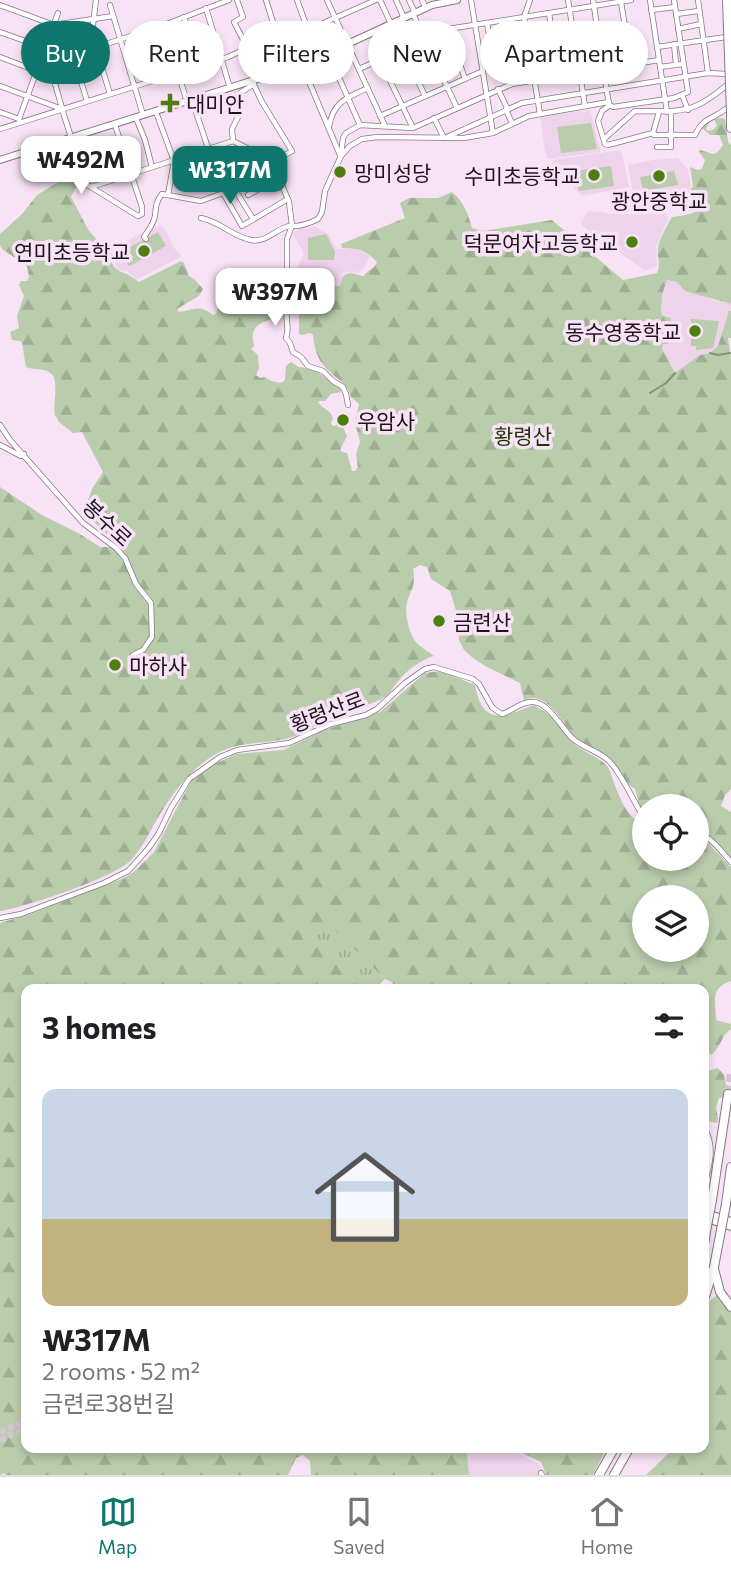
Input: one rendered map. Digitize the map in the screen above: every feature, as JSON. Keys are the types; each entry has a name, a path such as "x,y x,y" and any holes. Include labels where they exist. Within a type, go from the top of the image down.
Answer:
{"highway":[{"path":"726,0 731,128"},
{"path":"709,1214 728,1094"},
{"path":"709,1284 731,1167"},
{"path":"714,1268 720,1293 731,1307"},
{"path":"599,1475 612,1453"},
{"path":"614,1475 627,1453"}],"main road":[{"path":"398,21 436,2 457,0"},
{"path":"0,160 246,84"},
{"path":"709,1214 731,1221"},
{"path":"709,1232 731,1227"}],"street":[{"path":"94,21 96,0"},
{"path":"173,21 229,0"},
{"path":"237,0 243,17 234,22 238,30"},
{"path":"266,0 273,21"},
{"path":"297,0 305,21"},
{"path":"327,0 336,21"},
{"path":"353,0 357,8"},
{"path":"328,21 378,0 389,21"},
{"path":"396,0 404,18"},
{"path":"408,0 417,21"},
{"path":"422,0 426,8"},
{"path":"471,0 480,54"},
{"path":"525,21 530,0"},
{"path":"568,0 571,21"},
{"path":"501,21 569,10 594,3 631,0"},
{"path":"650,0 671,135 671,147 657,147"},
{"path":"674,0 678,29 676,65"},
{"path":"698,0 708,73"},
{"path":"726,0 728,100 731,102"},
{"path":"621,2 624,21"},
{"path":"594,3 597,21"},
{"path":"0,5 45,21"},
{"path":"110,5 134,87 153,167"},
{"path":"651,10 675,7"},
{"path":"206,8 210,21"},
{"path":"676,14 699,11"},
{"path":"55,21 58,13"},
{"path":"549,13 550,21"},
{"path":"74,21 113,16"},
{"path":"184,17 185,21"},
{"path":"466,26 480,24"},
{"path":"678,29 701,24"},
{"path":"0,32 21,39"},
{"path":"657,47 726,37"},
{"path":"110,43 124,38"},
{"path":"677,44 683,64 688,110"},
{"path":"0,57 21,65"},
{"path":"354,59 385,127"},
{"path":"648,62 659,60"},
{"path":"660,67 683,64"},
{"path":"359,69 368,65"},
{"path":"224,66 230,88"},
{"path":"444,138 522,103 708,73 727,74"},
{"path":"21,121 32,84"},
{"path":"55,84 86,184 138,216 142,214 142,207 115,125"},
{"path":"82,84 87,101"},
{"path":"107,84 110,94"},
{"path":"0,129 143,84"},
{"path":"184,84 192,101 223,193 242,226 288,199"},
{"path":"233,141 232,129 238,117 236,106 231,99 251,84"},
{"path":"219,183 292,151 262,102 255,84"},
{"path":"310,84 341,156"},
{"path":"342,84 360,125"},
{"path":"392,84 413,128"},
{"path":"419,84 425,96"},
{"path":"380,116 452,84"},
{"path":"485,84 493,133"},
{"path":"341,156 346,133 360,125 413,128 512,84"},
{"path":"536,84 540,114"},
{"path":"581,84 584,106"},
{"path":"606,84 609,104"},
{"path":"604,139 635,111 688,110 712,97 728,84"},
{"path":"0,86 62,109"},
{"path":"447,86 457,108"},
{"path":"328,128 332,113 339,104 368,88"},
{"path":"498,89 512,123"},
{"path":"201,218 214,220 234,234 252,241 269,237 287,226 312,222 321,216 325,191 341,156 350,146 364,138 464,138 493,133 529,116 584,106 609,104 613,107 665,100 685,93"},
{"path":"192,101 214,107 236,106"},
{"path":"609,104 597,121 608,145 653,133 695,135 702,122 713,115 729,111"},
{"path":"0,112 21,121"},
{"path":"156,112 174,161 168,195"},
{"path":"653,133 659,112"},
{"path":"434,118 444,138"},
{"path":"90,187 233,141 269,161 288,199 292,226 287,239 285,319 289,330 286,338 293,352 309,366 323,371 343,387 348,405"},
{"path":"183,175 201,176 231,167 255,152"},
{"path":"248,195 279,178"},
{"path":"229,180 253,219"},
{"path":"146,239 144,237 155,217 154,210 160,195 201,201 223,193"},
{"name":"봉수로","path":"0,425 83,523 125,558 136,584 151,603 152,637 143,650 133,655"},
{"path":"0,445 21,456 24,454"},
{"name":"황령산로","path":"0,918 28,912 128,871 159,833 189,779 220,757 237,750 289,743 331,724 366,715 377,709 418,673 434,667 473,679 496,712 502,714 526,703 539,703 549,710 572,738 609,761 632,798"},
{"path":"709,840 731,862"},
{"path":"709,1137 709,1165"}],"shaded area":[{"path":"590,110 601,152 548,159 540,116"},
{"name":"수미초등학교","path":"621,150 629,187 582,196 552,164 553,160"},
{"name":"광안중학교","path":"678,158 688,170 691,186 689,190 648,199 634,198 628,165"},
{"name":"덕문여자고등학교","path":"588,211 609,214 667,213 668,219 656,247 657,266 644,270 599,238 592,236 581,223"},
{"name":"연미초등학교","path":"161,225 174,248 182,256 136,280 127,271 118,270 110,250"},
{"path":"315,226 328,234 337,249 359,248 370,256 364,268 357,273 343,273 338,286 297,289 299,263 304,254 293,234"},
{"name":"동수영중학교","path":"667,280 677,282 715,301 731,304 718,346 675,373 662,349 671,318 661,312 662,295"},
{"path":"465,1453 518,1453 539,1464 547,1475 467,1475"}],"green space":[{"name":"황령산","path":"714,119 725,119 728,142 731,145 731,304 685,291 677,282 667,280 662,295 661,312 671,318 668,344 663,344 662,349 675,373 718,346 731,311 731,338 728,338 731,357 731,789 725,795 721,806 731,812 731,860 709,841 709,794 636,794 614,764 578,740 549,705 533,698 524,700 520,683 487,667 464,650 459,640 457,614 450,591 431,579 427,567 420,565 413,569 414,583 406,606 407,617 415,641 434,656 408,671 386,696 293,737 229,748 208,759 170,798 140,849 124,866 70,890 0,911 0,487 42,515 100,547 120,547 85,510 92,489 103,472 82,432 73,433 55,416 53,375 47,371 26,367 22,343 12,340 10,332 19,328 17,316 24,296 19,285 29,277 27,266 2,249 0,234 22,214 37,195 69,178 77,180 71,197 89,231 106,250 114,267 119,271 139,282 181,261 184,263 189,276 203,289 199,296 177,309 179,312 200,309 216,314 224,299 238,298 235,285 223,279 225,275 232,274 253,298 271,306 276,315 276,318 260,324 254,330 254,346 251,349 258,355 259,368 256,375 281,383 285,380 286,366 291,362 299,367 312,369 340,389 341,392 331,394 325,401 318,402 333,418 333,426 342,424 347,436 340,450 347,453 352,471 355,471 358,467 356,454 360,442 355,423 359,404 351,397 345,385 319,359 313,335 299,334 299,303 307,290 340,286 346,274 364,276 377,262 365,252 342,248 341,244 405,218 400,203 409,198 438,198 452,192 465,208 472,228 484,231 552,220 623,280 657,273 659,245 672,217 695,212 703,202 700,199 684,202 666,200 644,205 660,197 690,190 693,186 690,167 702,169 705,160 700,150 713,154 723,145 719,135 710,135 702,128 710,121 706,129 713,130 717,126"},
{"path":"591,123 597,149 561,153 557,127"},
{"path":"611,166 614,186 579,191 576,171"},
{"path":"674,171 678,185 643,191 640,177"},
{"path":"158,232 166,246 129,266 121,252"},
{"path":"326,234 335,252 334,260 308,260 308,238"},
{"path":"691,319 719,321 713,348 696,350 696,346 691,346"},
{"path":"441,671 475,685 483,708 489,713 504,715 534,705 551,716 575,745 608,767 625,808 632,816 632,871 709,871 709,844 731,867 731,981 719,988 715,1002 716,1020 731,1024 731,1029 711,1055 709,984 393,984 328,923 312,937 356,984 21,984 21,1453 466,1453 469,1475 311,1475 310,1461 303,1455 296,1458 288,1475 0,1475 0,923 124,878 135,871 154,852 191,781 215,764 236,754 284,750 324,730 380,712 425,673"},
{"path":"328,922 385,979 380,984 356,984 312,937"},
{"path":"718,1068 724,1075 726,1085 731,1086 731,1096 719,1098 716,1108 717,1123 709,1122 709,1071"},
{"path":"717,1295 731,1310 731,1475 646,1475 669,1453 709,1453 709,1301"},
{"path":"522,1453 604,1453 593,1475 546,1475 541,1462"}],"waterway":[{"path":"710,353 730,353"},
{"path":"650,393 666,383 675,373"}],"tunnel":[{"path":"728,1094 731,1072"},
{"path":"0,1432 21,1423"},
{"path":"0,1440 21,1430"}],"place":[{"name":"대미안","path":"170,103"},
{"name":"망미성당","path":"340,172"},
{"name":"수미초등학교","path":"594,175"},
{"name":"광안중학교","path":"659,176"},
{"name":"덕문여자고등학교","path":"632,242"},
{"name":"연미초등학교","path":"144,251"},
{"name":"동수영중학교","path":"695,331"},
{"name":"우암사","path":"343,420"},
{"name":"금련산","path":"439,621"},
{"name":"마하사","path":"115,665"}]}
